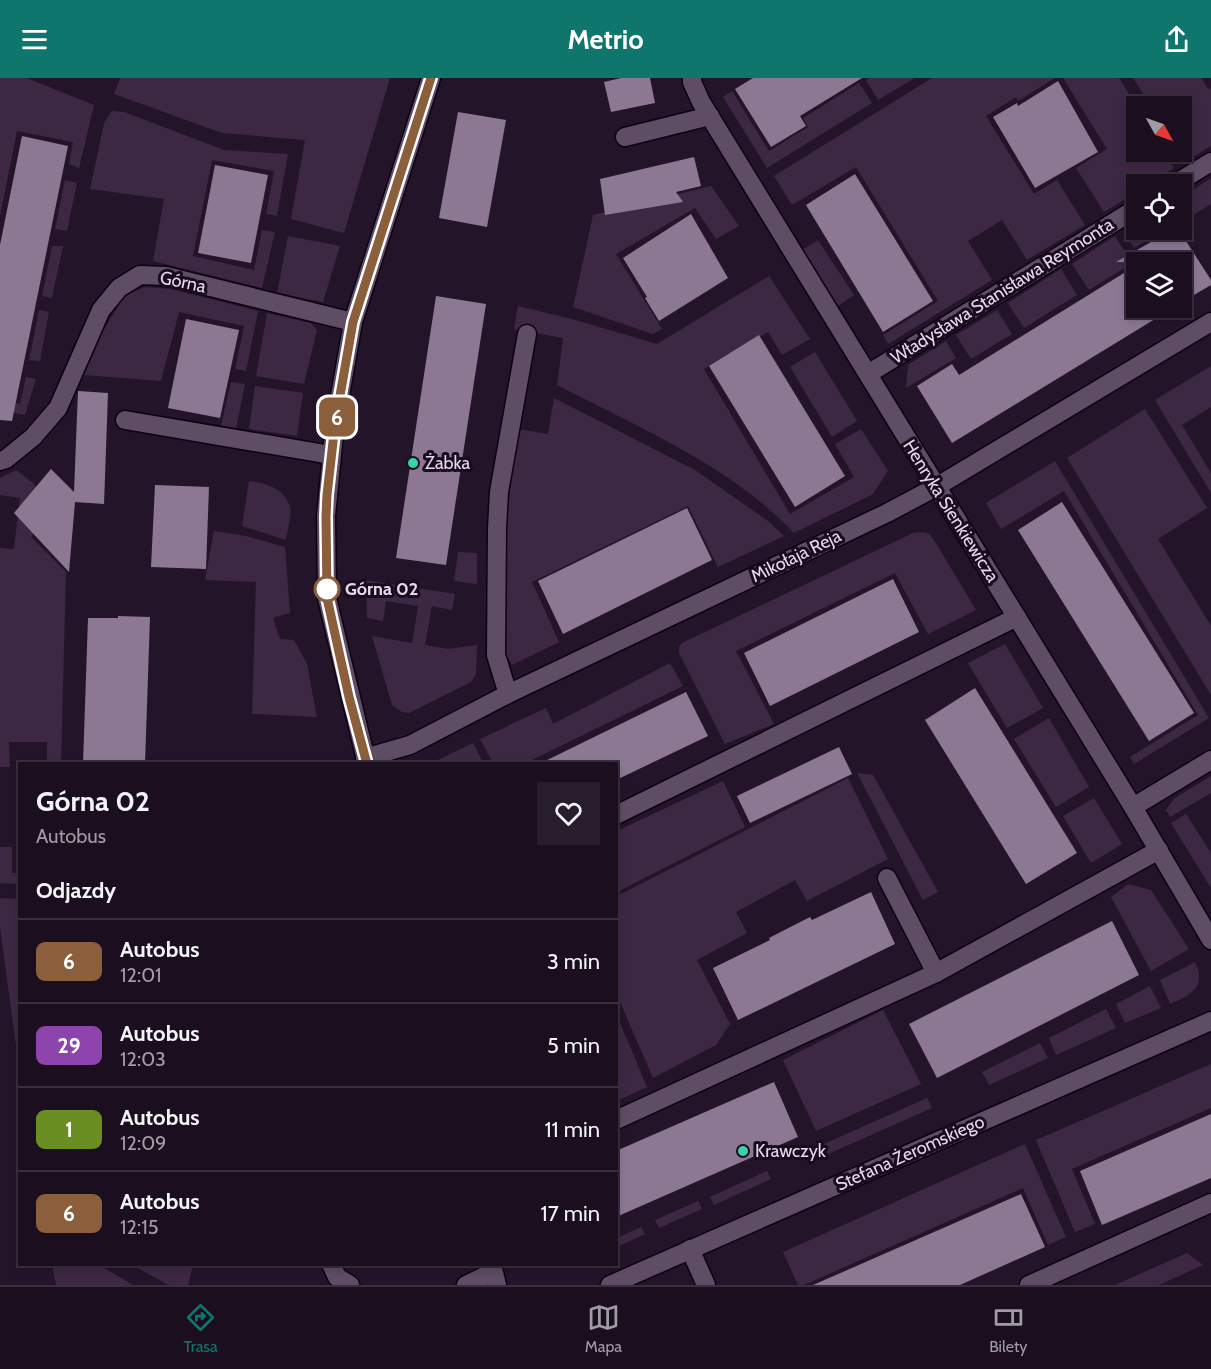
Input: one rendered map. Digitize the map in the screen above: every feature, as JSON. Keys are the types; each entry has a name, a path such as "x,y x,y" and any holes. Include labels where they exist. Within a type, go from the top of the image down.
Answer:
{"street":[{"path":"366,761 327,598 326,516 331,455 353,322 431,78"},
{"name":"Henryka Sienkiewicza","path":"692,80 710,117 1160,850 1211,940"},
{"path":"625,137 710,117"},
{"path":"1191,174 1211,162"},
{"name":"Władysława Stanisława Reymonta","path":"868,374 1126,215"},
{"name":"Górna","path":"0,461 6,459 33,437 58,408 100,309 118,288 140,275 166,276 353,322"},
{"name":"Mikołaja Reja","path":"366,761 410,745 508,694 936,487 1211,322"},
{"path":"508,694 496,655 497,520 499,492 527,334"},
{"path":"124,420 331,455"},
{"path":"618,814 1017,617"},
{"path":"1133,807 1211,760"},
{"path":"618,1119 936,973 1160,850"},
{"path":"887,878 936,973"},
{"name":"Stefana Żeromskiego","path":"610,1285 1211,1021"},
{"path":"1029,1285 1211,1203"},
{"path":"690,1249 706,1285"},
{"path":"333,1266 337,1277 350,1285"},
{"path":"466,1285 494,1274"}],"shaded area":[{"path":"0,78 27,78 94,105 79,168 69,164 73,142 17,131 0,216"},
{"path":"120,78 390,78 344,233 291,219 305,140 222,133 114,94"},
{"path":"869,78 915,78 878,100 866,80"},
{"path":"932,78 1055,78 1018,101 1016,97 986,116 1034,194 1057,180 1085,225 1027,260 1002,220 968,241 992,280 888,344 883,335 938,301 856,167 792,205 774,176"},
{"path":"1063,78 1119,78 1130,96 1126,96 1126,162 1170,162 1174,168 1165,174 1126,174 1126,199 1104,212 1076,168 1107,149"},
{"path":"1133,78 1201,78 1208,89 1211,88 1211,146 1192,157 1192,96 1145,96"},
{"path":"859,83 872,103 767,168 723,97 732,91 769,151 808,127 803,118"},
{"path":"112,111 124,112 224,150 288,154 277,216 266,214 274,171 212,160 193,256 254,270 262,230 275,232 262,288 153,261 164,199 90,189 104,123"},
{"path":"1211,178 1211,204 1192,216 1192,190"},
{"path":"65,180 77,183 67,231 55,229"},
{"path":"711,186 739,226 716,239 695,208 616,254 662,329 653,334 573,307 593,215"},
{"path":"288,236 340,246 323,302 277,293"},
{"path":"1115,236 1126,253 1126,267 1089,290 1072,264"},
{"path":"818,240 854,295 838,306 802,250"},
{"path":"1129,240 1148,240 1134,248"},
{"path":"52,246 63,246 52,298 42,296"},
{"path":"1061,269 1077,295 1024,328 1008,303"},
{"path":"769,276 810,339 782,355 768,332 704,369 790,514 854,477 835,444 861,429 888,471 873,494 794,533 769,509 713,468 557,385 563,338 514,329 518,306 657,344"},
{"path":"145,287 171,289 258,311 246,371 235,369 244,326 179,312 161,381 84,375 103,331 124,296"},
{"path":"39,310 49,312 40,361 29,360"},
{"path":"997,310 1012,334 971,359 956,335"},
{"path":"267,313 311,323 317,330 304,384 256,376"},
{"path":"946,341 956,358 906,388 908,365"},
{"path":"815,352 857,421 832,437 790,367"},
{"path":"1211,366 1211,407 1182,425 1211,473 1211,493 1155,400"},
{"path":"26,377 36,379 25,415 0,410 0,400 20,404"},
{"path":"231,382 245,384 236,428 221,426"},
{"path":"255,386 303,393 297,436 249,429"},
{"path":"554,398 695,470 768,521 784,536 718,567 688,506 532,582 559,642 512,665 505,652 506,523 518,429 548,434"},
{"path":"1145,409 1207,508 1158,539 1211,626 1211,695 1067,458"},
{"path":"1055,461 1209,718 1134,764 1130,757 1198,715 1064,491 1001,529 986,503"},
{"path":"16,470 33,483 40,495 41,522 31,537 66,572 61,762 47,762 47,742 9,742 10,767 0,767 0,548 14,549 20,498 0,495 0,478"},
{"path":"249,481 274,488 284,495 290,507 286,540 242,526"},
{"path":"214,531 246,536 285,547 290,613 273,618 280,639 294,640 307,664 317,717 252,714 256,582 205,580"},
{"path":"913,533 929,534 934,540 976,610 928,634 895,573 736,651 774,724 725,744 679,653 682,643"},
{"path":"458,552 477,553 477,584 454,581"},
{"path":"366,580 455,594 452,610 432,606 425,645 448,649 477,645 476,674 471,682 409,713 402,712 392,705 372,636 412,643 418,606 386,601 383,621 367,618"},
{"path":"1005,644 1043,708 1007,728 968,663"},
{"path":"670,663 683,686 528,762 492,762 480,739 546,708 553,724"},
{"path":"1049,718 1089,787 1056,807 1014,739"},
{"path":"473,743 482,762 434,762"},
{"path":"857,773 873,775 938,892 923,900"},
{"path":"1211,776 1211,793 1170,817 1166,810 1175,798"},
{"path":"848,778 888,859 807,901 795,880 736,912 747,933 697,960 730,1024 716,1045 653,1078 618,997 618,895"},
{"path":"723,781 745,827 618,891 618,831"},
{"path":"1094,798 1122,844 1091,863 1063,816"},
{"path":"1186,814 1211,853 1211,888 1171,823"},
{"path":"0,847 12,847 12,873 18,873 18,884 0,883"},
{"path":"1128,884 1151,890 1189,949 1151,971 1111,897"},
{"path":"0,898 18,899 18,1061 0,927"},
{"path":"1195,962 1199,978 1198,984 1190,993 1170,1004 1160,980"},
{"path":"1150,986 1161,1008 1125,1023 1116,1004"},
{"path":"1106,1009 1116,1028 1056,1055 1049,1038"},
{"path":"883,1010 921,1084 816,1131 783,1060"},
{"path":"618,1018 647,1087 618,1100"},
{"path":"1040,1043 1048,1058 989,1085 982,1072"},
{"path":"1211,1064 1211,1108 1072,1169 1095,1224 1075,1232 1036,1140"},
{"path":"927,1098 932,1108 828,1154 824,1144"},
{"path":"1025,1144 1066,1237 1048,1245 1023,1188 804,1285 798,1285 783,1252"},
{"path":"767,1171 771,1179 714,1205 710,1197"},
{"path":"698,1201 702,1209 659,1228 655,1220"},
{"path":"641,1227 645,1234 618,1247 618,1238"},
{"path":"1187,1253 1203,1265 1159,1285 1115,1285"},
{"path":"52,1266 101,1266 133,1285 56,1285"},
{"path":"134,1266 193,1266 188,1285 169,1285"}],"building":[{"path":"621,78 650,78 655,103 611,112 604,82"},
{"path":"753,78 862,78 800,116 806,126 771,147 735,89"},
{"path":"1058,81 1098,152 1035,188 993,117 1017,103 1018,106"},
{"path":"458,112 506,120 487,227 439,218"},
{"path":"22,136 68,146 12,421 0,420 0,245"},
{"path":"694,157 701,186 676,192 683,202 605,215 600,179"},
{"path":"215,165 268,175 251,263 198,253"},
{"path":"855,174 933,301 883,332 806,205"},
{"path":"691,214 728,278 659,321 623,258"},
{"path":"1154,240 1185,240 1211,280 1211,285 1192,296 1192,252 1134,252"},
{"path":"1126,256 1126,262 1116,262"},
{"path":"1126,272 1126,318 1157,318 952,443 917,386 952,364 959,375"},
{"path":"436,296 486,304 446,565 396,558"},
{"path":"186,319 239,330 220,418 168,408"},
{"path":"759,335 845,476 795,507 709,366"},
{"path":"78,391 108,393 104,504 75,502 69,572 14,513 51,469 74,492"},
{"path":"155,485 209,487 206,569 151,567"},
{"path":"1062,502 1194,713 1149,741 1018,530"},
{"path":"687,508 712,560 563,634 538,581"},
{"path":"893,579 919,632 770,706 744,653"},
{"path":"118,616 150,617 145,762 83,762 88,618 118,618"},
{"path":"975,688 1077,853 1026,884 925,720"},
{"path":"686,692 708,736 618,779 618,762 543,762"},
{"path":"839,747 852,774 750,823 737,796"},
{"path":"871,892 895,944 738,1020 713,968 810,917 812,920"},
{"path":"1112,921 1139,975 937,1078 909,1024"},
{"path":"774,1082 798,1137 618,1216 618,1150"},
{"path":"1211,1114 1211,1178 1102,1225 1080,1171"},
{"path":"1021,1194 1045,1247 960,1285 813,1285"}],"bus line":[{"name":"6","path":"366,762 327,598 327,495 335,424 353,322 431,78"}],"place":[{"name":"Żabka","path":"413,463"},
{"name":"Górna 02","path":"327,589"},
{"name":"Krawczyk","path":"743,1151"}]}
